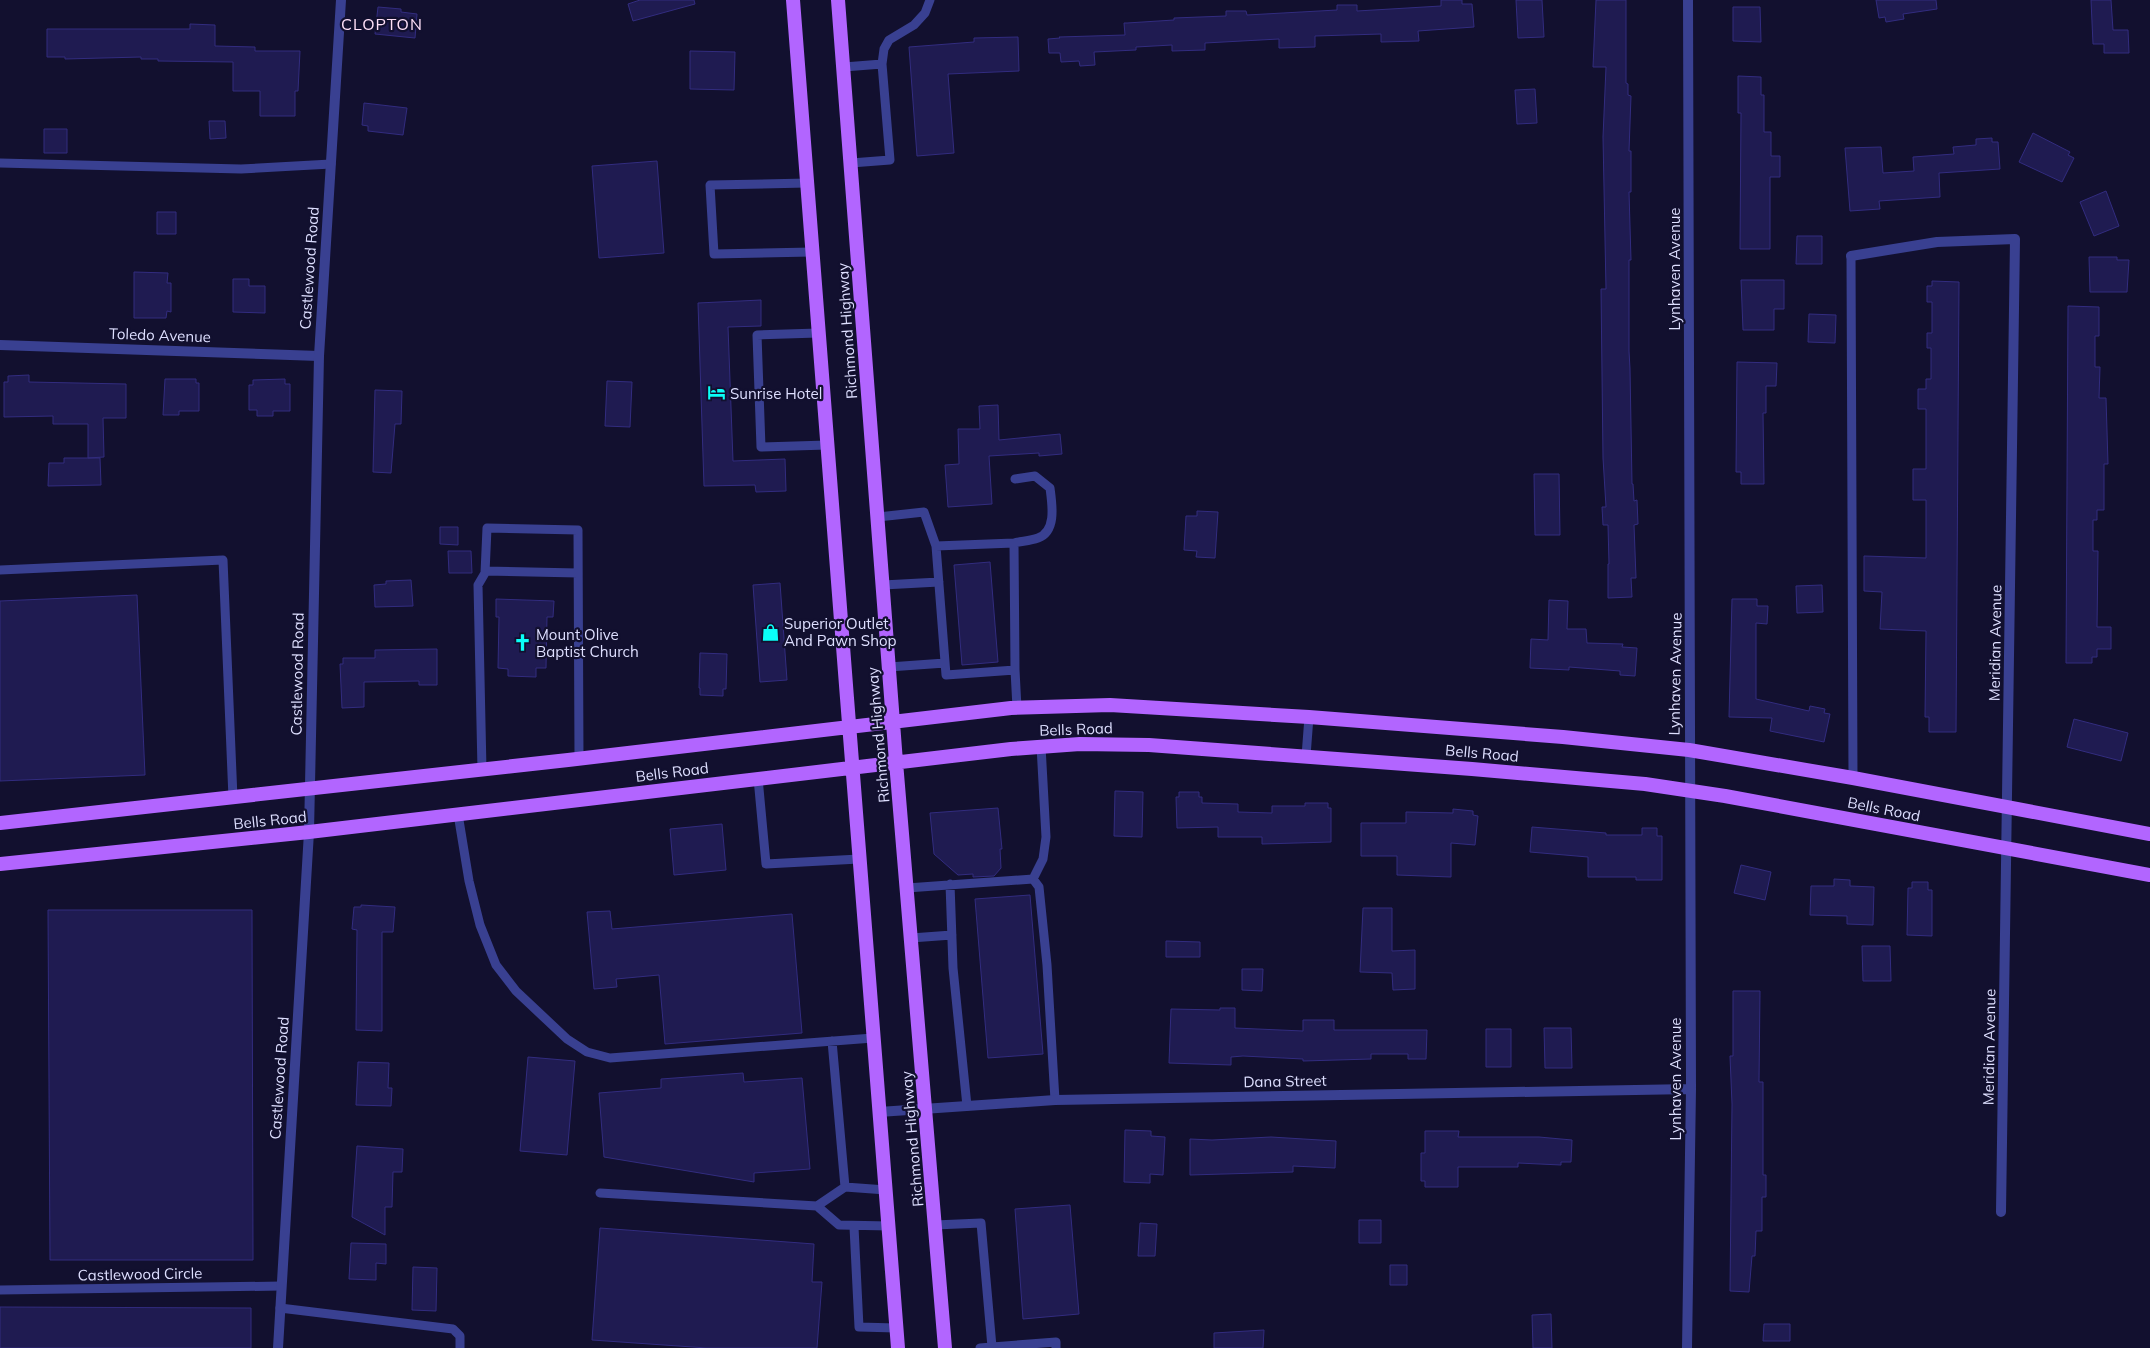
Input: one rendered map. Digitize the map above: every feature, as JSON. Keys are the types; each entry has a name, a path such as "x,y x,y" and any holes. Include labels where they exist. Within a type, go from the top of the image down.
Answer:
{"main road":[{"name":"Richmond Highway","path":"793,0 851,767 890,1226 898,1348"},
{"name":"Richmond Highway","path":"838,0 896,762 945,1348"},
{"name":"Bells Road","path":"0,824 1017,708 1110,705 1309,717 1563,737 1689,750 1853,778 2150,834"},
{"name":"Bells Road","path":"0,864 309,832 851,767 1041,746 1080,744 1149,745 1306,756 1584,778 1689,790 2150,875"}],"street":[{"name":"Castlewood Road","path":"278,1348 309,832 318,356 341,0"},
{"name":"Lynhaven Avenue","path":"1687,1348 1691,1089 1688,0"},
{"name":"Meridian Avenue","path":"1851,256 1937,242 2015,239 2001,1212"},
{"name":"Toledo Avenue","path":"0,344 318,356"},
{"name":"Dana Street","path":"879,1112 1056,1100 1691,1089"}],"lane":[{"path":"851,163 890,160 882,64 884,49 889,40 914,25 925,13 930,0"},
{"path":"844,67 882,64"},
{"path":"0,163 241,169 330,164"},
{"path":"807,183 710,185 714,254 812,252"},
{"path":"1851,256 1853,778"},
{"path":"818,333 757,335 761,447 826,445"},
{"path":"936,546 1014,543 1040,538 1052,524 1050,488 1035,476 1015,479"},
{"path":"878,516 924,512 936,546 946,675 1015,670"},
{"path":"482,770 478,585 485,571 486,528 578,530 579,759"},
{"path":"1014,543 1017,708"},
{"path":"0,570 223,560 232,798"},
{"path":"485,571 578,574"},
{"path":"883,585 939,582"},
{"path":"889,667 945,663"},
{"path":"1306,756 1309,717"},
{"path":"1033,880 1043,859 1046,837 1041,746"},
{"path":"758,778 766,864 859,859"},
{"path":"458,814 469,882 480,925 496,965 516,991 567,1039 588,1052 610,1058 873,1038"},
{"path":"907,888 1033,880"},
{"path":"1033,880 1039,887 1047,965 1056,1100"},
{"path":"950,884 953,968 967,1106"},
{"path":"911,938 952,935"},
{"path":"832,1041 845,1187"},
{"path":"817,1206 845,1187 886,1190"},
{"path":"600,1193 817,1206 839,1225 854,1227 890,1226"},
{"path":"935,1225 981,1223 992,1347"},
{"path":"854,1227 859,1327 896,1328"},
{"name":"Castlewood Circle","path":"0,1290 281,1286"},
{"path":"280,1308 453,1329 460,1336 460,1348"},
{"path":"980,1348 1056,1342 1056,1348"}],"building":[{"path":"640,0 694,0 695,4 633,21 628,4"},
{"path":"1441,0 1462,0 1462,4 1472,4 1474,27 1418,31 1419,41 1381,42 1381,34 1315,36 1315,47 1279,48 1279,39 1205,43 1205,50 1172,51 1172,45 1136,47 1136,50 1094,52 1095,65 1080,66 1079,61 1061,62 1060,53 1049,53 1048,39 1125,35 1124,23 1174,20 1174,18 1226,16 1226,11 1246,11 1247,15 1337,10 1337,5 1357,5 1357,11 1441,6"},
{"path":"1516,0 1542,0 1544,37 1518,38"},
{"path":"1596,0 1626,0 1626,83 1628,84 1628,95 1631,96 1629,151 1631,151 1631,192 1629,192 1631,260 1629,260 1629,351 1632,484 1634,501 1637,500 1638,524 1634,525 1636,578 1631,578 1632,597 1608,598 1608,525 1603,525 1602,507 1606,507 1603,458 1601,289 1606,289 1603,137 1606,67 1593,67"},
{"path":"1876,0 1936,0 1937,9 1903,14 1904,19 1886,22 1885,17 1879,18"},
{"path":"2091,0 2111,0 2113,30 2128,30 2129,53 2104,53 2104,44 2093,44"},
{"path":"378,7 401,9 401,12 417,14 415,38 375,34"},
{"path":"1733,7 1760,7 1761,42 1733,41"},
{"path":"190,24 215,25 215,46 255,47 255,51 300,51 298,91 295,91 295,116 260,116 260,91 233,91 233,62 158,61 158,59 141,59 141,57 65,59 65,57 47,57 47,29 190,29"},
{"path":"1018,37 1019,71 948,74 954,153 917,156 909,47 974,42 974,38"},
{"path":"690,51 735,52 734,90 690,89"},
{"path":"1738,76 1761,77 1761,95 1764,95 1764,132 1771,132 1771,156 1780,156 1780,177 1770,177 1770,249 1740,249 1741,113 1738,113"},
{"path":"1535,89 1537,123 1517,124 1515,90"},
{"path":"364,103 407,108 403,135 368,131 368,126 362,125"},
{"path":"209,121 225,121 226,138 210,139"},
{"path":"44,129 67,129 67,153 44,153"},
{"path":"2033,133 2070,152 2068,155 2074,158 2062,182 2019,162"},
{"path":"1992,138 1992,142 1998,142 2000,169 1939,173 1940,197 1879,201 1880,209 1850,211 1845,148 1881,147 1883,173 1914,171 1913,157 1954,154 1953,147 1976,145 1976,139"},
{"path":"657,161 664,253 599,258 592,166"},
{"path":"2106,191 2119,226 2094,236 2080,202"},
{"path":"157,212 176,212 176,234 157,234"},
{"path":"1797,236 1822,236 1822,264 1796,264"},
{"path":"2089,257 2117,257 2117,260 2129,260 2127,292 2090,292"},
{"path":"134,272 168,273 167,283 171,283 171,312 167,311 166,318 134,318"},
{"path":"233,279 249,279 249,286 265,286 265,313 233,312"},
{"path":"1741,280 1784,280 1784,309 1774,309 1774,330 1743,330"},
{"path":"1932,281 1959,282 1956,732 1929,732 1929,717 1925,717 1926,631 1880,629 1882,592 1864,591 1864,556 1926,558 1926,500 1913,500 1913,469 1926,469 1926,409 1918,409 1918,389 1926,389 1926,379 1931,379 1931,348 1927,348 1927,333 1932,333 1932,302 1927,302 1927,286 1932,286"},
{"name":"Sunrise Hotel","path":"761,300 761,326 728,327 733,461 785,459 786,491 756,492 755,485 704,486 698,303"},
{"path":"2068,306 2099,307 2099,336 2095,336 2095,367 2100,367 2099,398 2106,398 2108,464 2104,464 2104,510 2097,510 2097,520 2093,520 2093,551 2098,551 2097,627 2111,627 2111,649 2097,649 2097,657 2092,657 2092,663 2066,663"},
{"path":"1809,314 1836,315 1835,343 1808,342"},
{"path":"1737,362 1777,363 1776,386 1766,386 1766,413 1763,413 1764,484 1741,484 1741,472 1736,472"},
{"path":"29,375 29,382 126,384 126,418 103,418 104,457 88,458 88,424 53,424 53,416 4,417 4,382 8,382 8,376"},
{"path":"165,379 196,379 196,383 199,383 199,411 179,411 179,415 163,415"},
{"path":"285,379 285,384 290,384 290,411 273,411 273,416 257,416 257,410 249,410 249,385 253,385 253,380"},
{"path":"607,381 632,382 630,427 605,426"},
{"path":"375,390 402,391 401,424 395,424 391,473 373,472"},
{"path":"998,405 999,440 1060,434 1062,454 1039,456 1039,453 989,456 992,504 948,507 945,465 959,464 958,429 980,429 979,406"},
{"path":"64,458 100,458 101,485 48,486 49,463 64,463"},
{"path":"1534,474 1559,474 1560,535 1535,535"},
{"path":"1197,511 1218,512 1215,558 1196,557 1197,551 1184,550 1186,516 1197,516"},
{"path":"440,527 458,527 458,545 440,544"},
{"path":"448,551 471,551 472,573 449,573"},
{"path":"990,562 998,662 962,665 954,565"},
{"path":"411,580 413,606 375,607 374,585 386,584 386,581"},
{"name":"Superior Outlet And Pawn Shop","path":"780,583 787,680 760,682 753,585"},
{"path":"1822,585 1823,612 1797,613 1796,586"},
{"path":"137,595 145,775 0,781 0,601"},
{"name":"Mount Olive Baptist Church","path":"496,599 554,601 553,617 547,617 546,668 536,668 536,677 508,676 508,669 498,668 499,617 496,617"},
{"path":"1732,599 1757,599 1757,606 1768,606 1767,624 1756,623 1756,699 1809,711 1810,706 1825,709 1824,713 1830,714 1824,742 1770,731 1772,718 1729,717"},
{"path":"1549,600 1568,601 1567,629 1586,629 1587,643 1623,644 1622,647 1637,648 1635,676 1620,675 1620,671 1569,667 1569,670 1530,668 1531,639 1548,640"},
{"path":"437,649 437,685 419,685 419,681 364,682 364,707 342,708 340,664 343,664 343,658 375,658 375,650"},
{"path":"700,653 727,654 726,689 723,689 723,696 700,695"},
{"path":"2074,719 2128,733 2121,761 2067,747"},
{"path":"1115,791 1143,792 1142,837 1114,836"},
{"path":"1179,792 1199,792 1199,797 1202,797 1202,803 1238,804 1238,812 1272,813 1272,806 1305,806 1305,803 1328,803 1328,808 1331,808 1331,842 1262,844 1262,837 1218,837 1218,827 1177,828 1176,797 1179,797"},
{"path":"998,808 1002,849 1000,849 1001,868 994,876 973,877 973,874 958,875 934,854 930,813"},
{"path":"1453,809 1473,811 1473,815 1478,816 1475,845 1451,843 1451,877 1397,875 1397,856 1361,856 1361,823 1406,823 1406,812 1453,813"},
{"path":"722,824 726,870 674,875 670,829"},
{"path":"1532,827 1606,833 1606,835 1642,835 1642,828 1657,828 1657,836 1662,836 1662,880 1636,880 1636,877 1588,877 1588,857 1530,852"},
{"path":"1741,865 1771,872 1765,900 1734,893"},
{"path":"1834,879 1850,880 1850,886 1874,887 1873,925 1847,924 1847,916 1810,915 1811,886 1834,886"},
{"path":"1912,882 1928,882 1928,890 1932,890 1932,936 1907,935 1908,888 1912,888"},
{"path":"1030,895 1043,1054 988,1058 975,899"},
{"path":"361,905 395,907 393,932 382,932 382,1031 356,1030 357,930 352,929 354,907 361,907"},
{"path":"1363,908 1392,908 1392,951 1415,950 1415,989 1393,990 1392,973 1360,972"},
{"path":"48,910 252,910 253,1260 50,1260"},
{"path":"610,911 612,929 792,914 802,1033 665,1044 659,975 616,979 617,987 594,989 587,912"},
{"path":"1166,941 1200,942 1200,957 1166,957"},
{"path":"1862,946 1890,946 1891,981 1863,981"},
{"path":"1242,969 1263,969 1262,991 1242,990"},
{"path":"1733,991 1760,991 1759,1082 1763,1082 1763,1175 1766,1175 1766,1197 1762,1197 1762,1231 1756,1231 1755,1256 1752,1256 1749,1292 1730,1291 1732,1104 1730,1056 1733,1056"},
{"path":"1220,1008 1235,1008 1235,1028 1303,1031 1303,1020 1334,1020 1334,1030 1427,1030 1426,1059 1408,1059 1408,1054 1371,1054 1371,1059 1303,1061 1303,1059 1243,1056 1231,1057 1231,1065 1169,1063 1171,1009 1220,1010"},
{"path":"1544,1028 1571,1028 1572,1068 1545,1068"},
{"path":"1486,1029 1511,1029 1511,1067 1486,1067"},
{"path":"528,1057 575,1061 567,1155 520,1151"},
{"path":"358,1062 389,1063 388,1088 392,1088 391,1106 356,1105"},
{"path":"743,1073 744,1082 802,1078 810,1169 754,1173 754,1182 604,1157 599,1093 661,1088 661,1079"},
{"path":"1125,1130 1151,1131 1151,1136 1165,1137 1163,1175 1150,1174 1150,1183 1124,1182"},
{"path":"1425,1131 1459,1131 1458,1137 1539,1137 1572,1140 1571,1162 1561,1162 1561,1165 1518,1163 1518,1167 1458,1167 1458,1187 1425,1187 1425,1181 1421,1181 1421,1153 1425,1153"},
{"path":"1271,1137 1336,1141 1335,1168 1293,1166 1293,1172 1190,1175 1190,1139 1212,1140"},
{"path":"357,1146 403,1149 402,1172 393,1172 392,1207 385,1207 385,1235 352,1217"},
{"path":"1070,1205 1079,1314 1023,1319 1015,1209"},
{"path":"1359,1220 1381,1220 1381,1243 1359,1243"},
{"path":"1140,1223 1157,1224 1155,1256 1138,1256"},
{"path":"600,1228 814,1244 812,1282 822,1282 817,1348 707,1348 592,1340"},
{"path":"351,1243 386,1244 386,1264 376,1263 376,1280 349,1279"},
{"path":"1390,1265 1407,1265 1407,1285 1390,1285"},
{"path":"413,1267 437,1268 436,1311 412,1310"},
{"path":"0,1307 251,1308 251,1348 0,1348"},
{"path":"1551,1314 1552,1348 1533,1348 1532,1315"},
{"path":"1764,1324 1790,1324 1790,1341 1763,1341"},
{"path":"1264,1330 1263,1348 1214,1348 1214,1333"}],"place":[{"name":"Sunrise Hotel","path":"716,393"},
{"name":"Superior Outlet And Pawn Shop","path":"770,632"},
{"name":"Mount Olive Baptist Church","path":"522,643"}],"district":[{"name":"CLOPTON","path":"382,24"}]}
